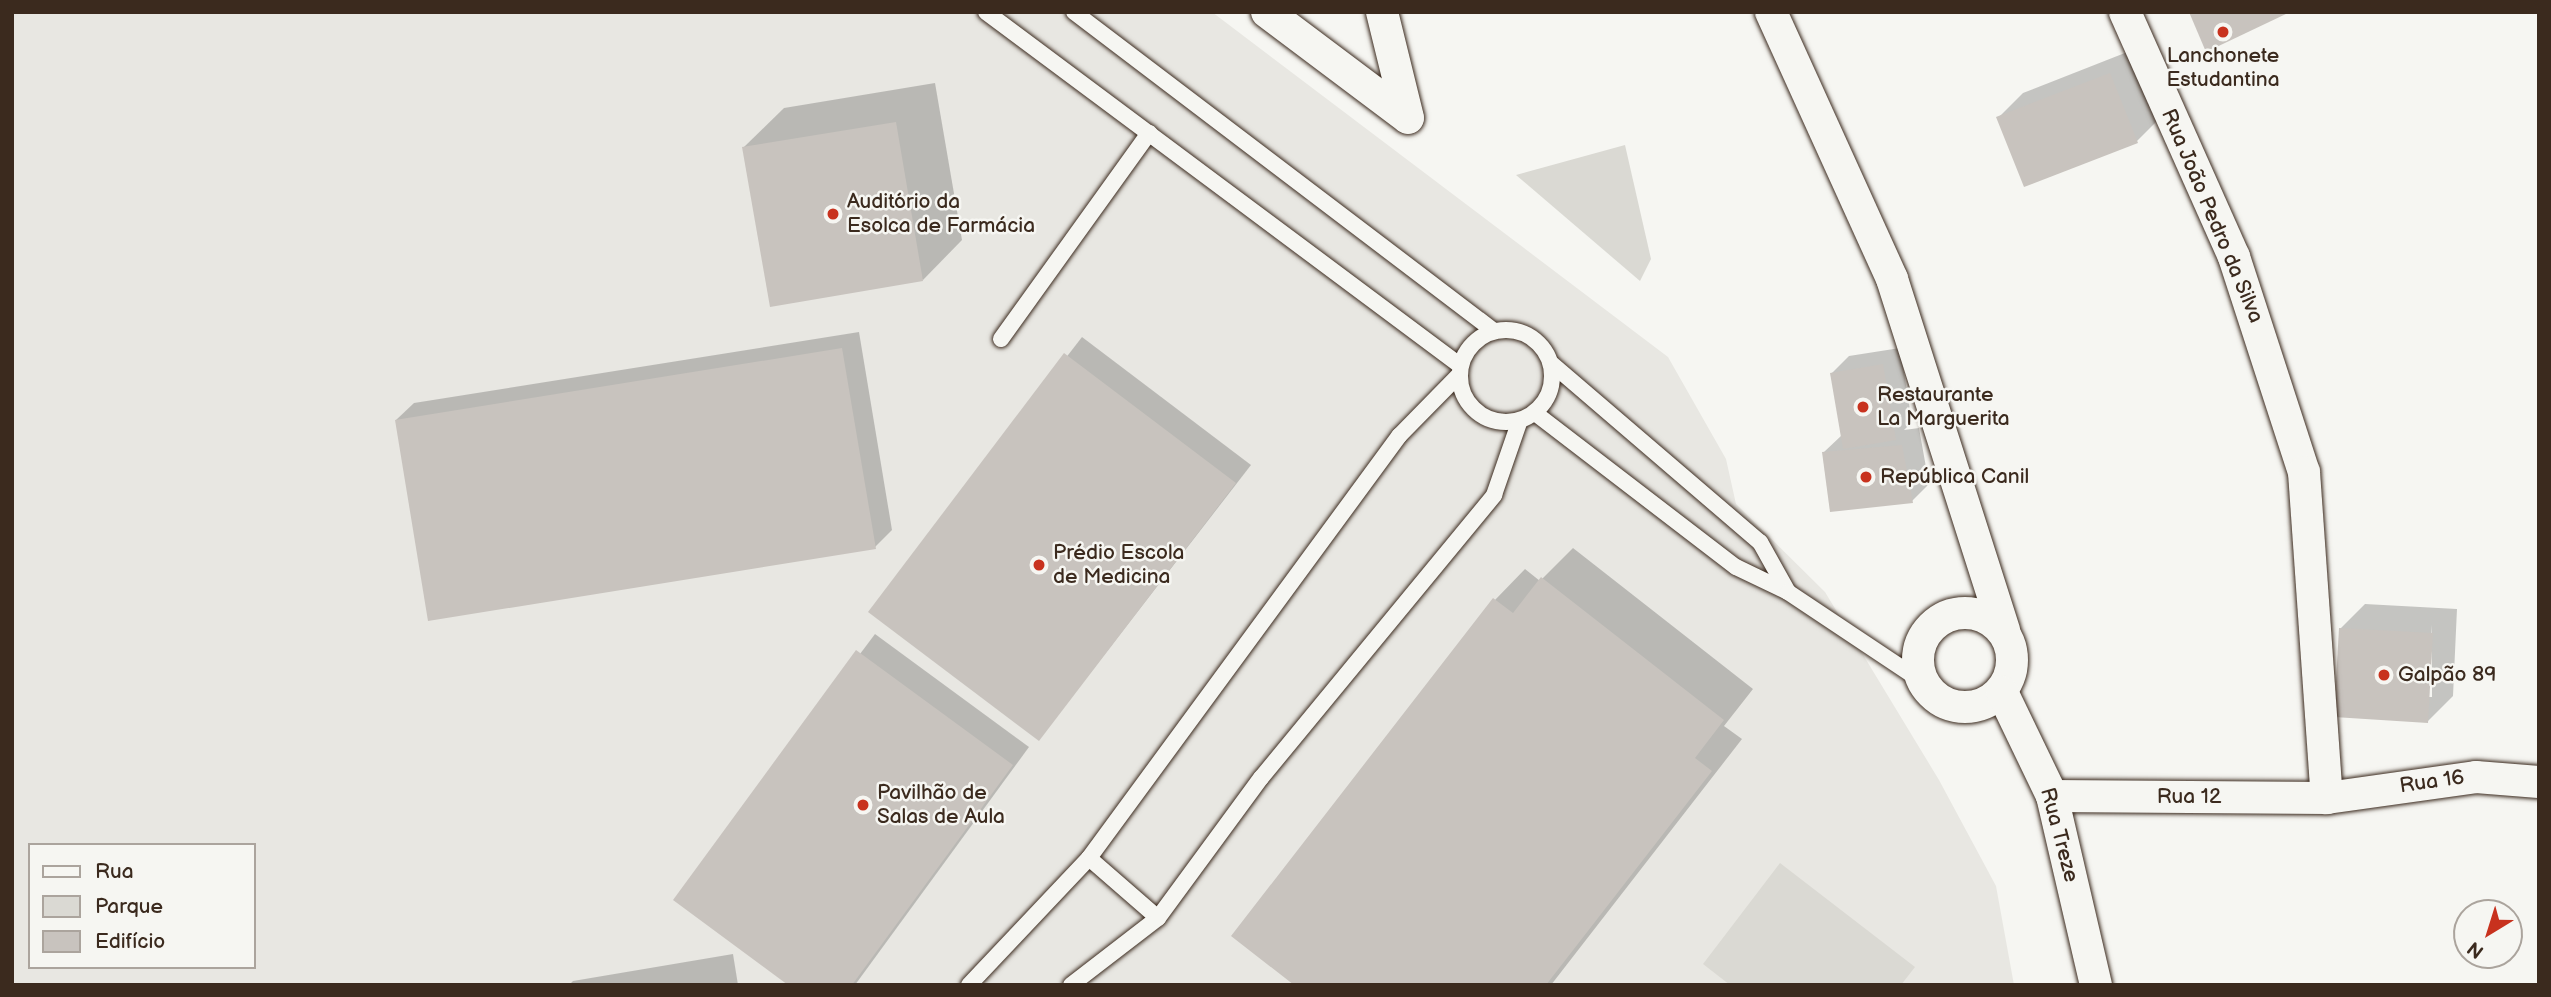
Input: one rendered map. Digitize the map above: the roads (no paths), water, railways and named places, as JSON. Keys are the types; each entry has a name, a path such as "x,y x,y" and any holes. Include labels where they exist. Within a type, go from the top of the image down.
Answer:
{"street":[{"path":"1267,12 1408,118 1381,12"},
{"path":"1771,12 1892,279 2004,632 2011,646 2003,692 1990,702 1959,708 1931,694 1923,682 1921,645 1946,617 1977,614 2004,632"},
{"name":"Rua João Pedro da Silva","path":"2125,12 2234,257 2304,472 2326,798"},
{"name":"Rua Treze","path":"2003,692 2052,796 2096,985"},
{"name":"Rua 16","path":"2326,798 2452,778 2539,782"},
{"name":"Rua 12","path":"2052,796 2326,798"}],"lane":[{"path":"986,12 1461,370 1466,398 1484,416 1527,417 1736,567 1788,592 1923,682"},
{"path":"1074,12 1494,331"},
{"path":"1001,339 1149,134"},
{"path":"969,985 1089,858 1399,436 1461,370 1472,344 1494,331 1522,332 1552,364 1760,542 1788,592"},
{"path":"1072,985 1158,918 1261,778 1494,495 1527,417 1550,391 1552,364"},
{"path":"1089,858 1158,918"}],"place":[{"name":"Lanchonete Estudantina","path":"2223,32"},
{"name":"Auditório da Esolca de Farmácia","path":"833,214"},
{"name":"Restaurante La Marguerita","path":"1863,407"},
{"name":"República Canil","path":"1866,477"},
{"name":"Prédio Escola de Medicina","path":"1039,565"},
{"name":"Galpão 89","path":"2384,675"},
{"name":"Pavilhão de Salas de Aula","path":"863,805"}]}
